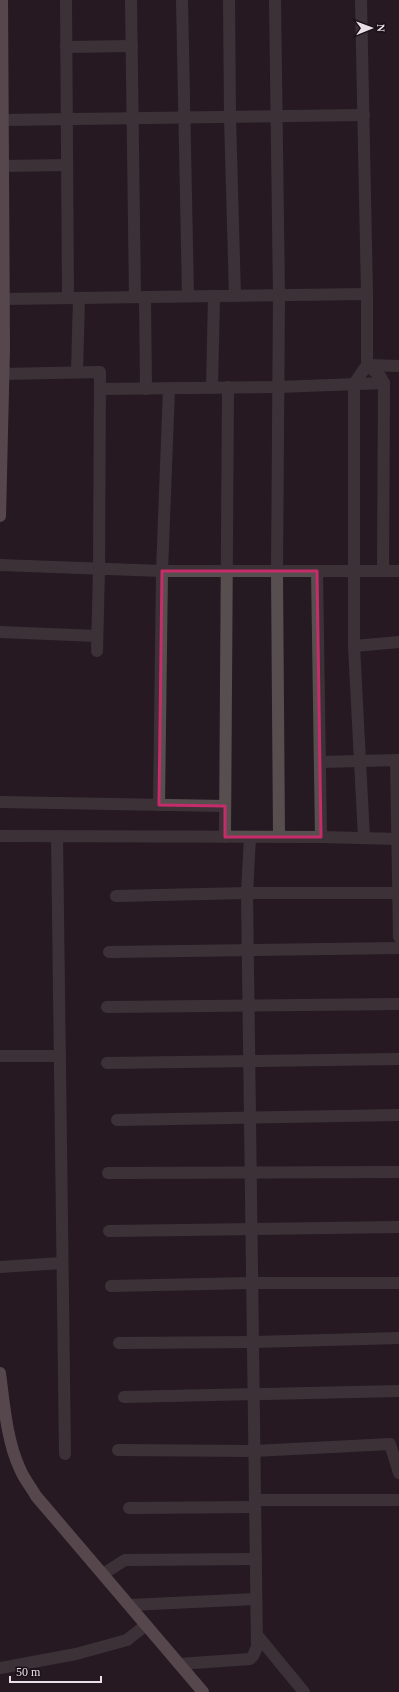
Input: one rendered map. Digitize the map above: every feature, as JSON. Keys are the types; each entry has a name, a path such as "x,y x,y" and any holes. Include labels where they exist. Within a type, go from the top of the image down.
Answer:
{"main road":[{"path":"0,516 3,374 1,222 2,0"},
{"path":"0,1373 4,1411 12,1447 20,1469 36,1496 203,1692"}],"street":[{"path":"66,0 67,165 77,372"},
{"path":"132,0 132,46 140,297 146,388"},
{"path":"182,0 188,296"},
{"path":"229,0 230,117 235,296"},
{"path":"275,0 279,295 277,571 280,837"},
{"path":"361,0 367,365 354,384 354,646 364,838"},
{"path":"66,47 132,46"},
{"path":"1,117 67,120 364,115"},
{"path":"1,174 67,165"},
{"path":"3,299 367,294"},
{"path":"212,388 214,296"},
{"path":"367,365 399,366"},
{"path":"367,365 380,376 384,383 383,571"},
{"path":"3,374 100,372 100,569 97,651"},
{"path":"100,389 278,387 384,383"},
{"path":"159,805 162,571 169,388"},
{"path":"225,837 228,388"},
{"path":"0,565 162,571 399,572"},
{"path":"317,571 321,837"},
{"path":"0,632 97,636"},
{"path":"354,646 399,642"},
{"path":"320,762 397,760 399,937"},
{"path":"0,802 225,806"},
{"path":"0,836 321,837 364,838 398,842"},
{"path":"57,836 65,1454"},
{"path":"179,1664 250,1659 257,1647 247,893 250,837"},
{"path":"116,896 247,893 399,893"},
{"path":"109,952 399,948"},
{"path":"107,1007 399,1004"},
{"path":"0,1056 60,1056"},
{"path":"107,1063 399,1060"},
{"path":"117,1120 399,1115"},
{"path":"108,1173 399,1172"},
{"path":"109,1231 399,1227"},
{"path":"0,1267 62,1263"},
{"path":"111,1286 399,1282"},
{"path":"119,1343 253,1342 399,1338"},
{"path":"124,1397 399,1391"},
{"path":"118,1450 254,1451 390,1444 399,1473"},
{"path":"129,1508 255,1503 399,1500"},
{"path":"103,1574 125,1560 256,1559"},
{"path":"130,1605 256,1599"},
{"path":"0,1668 76,1654 127,1640 146,1625"},
{"path":"257,1635 304,1692"}],"highlighted area":[{"path":"162,571 317,571 321,837 225,837 225,806 159,805"}]}
